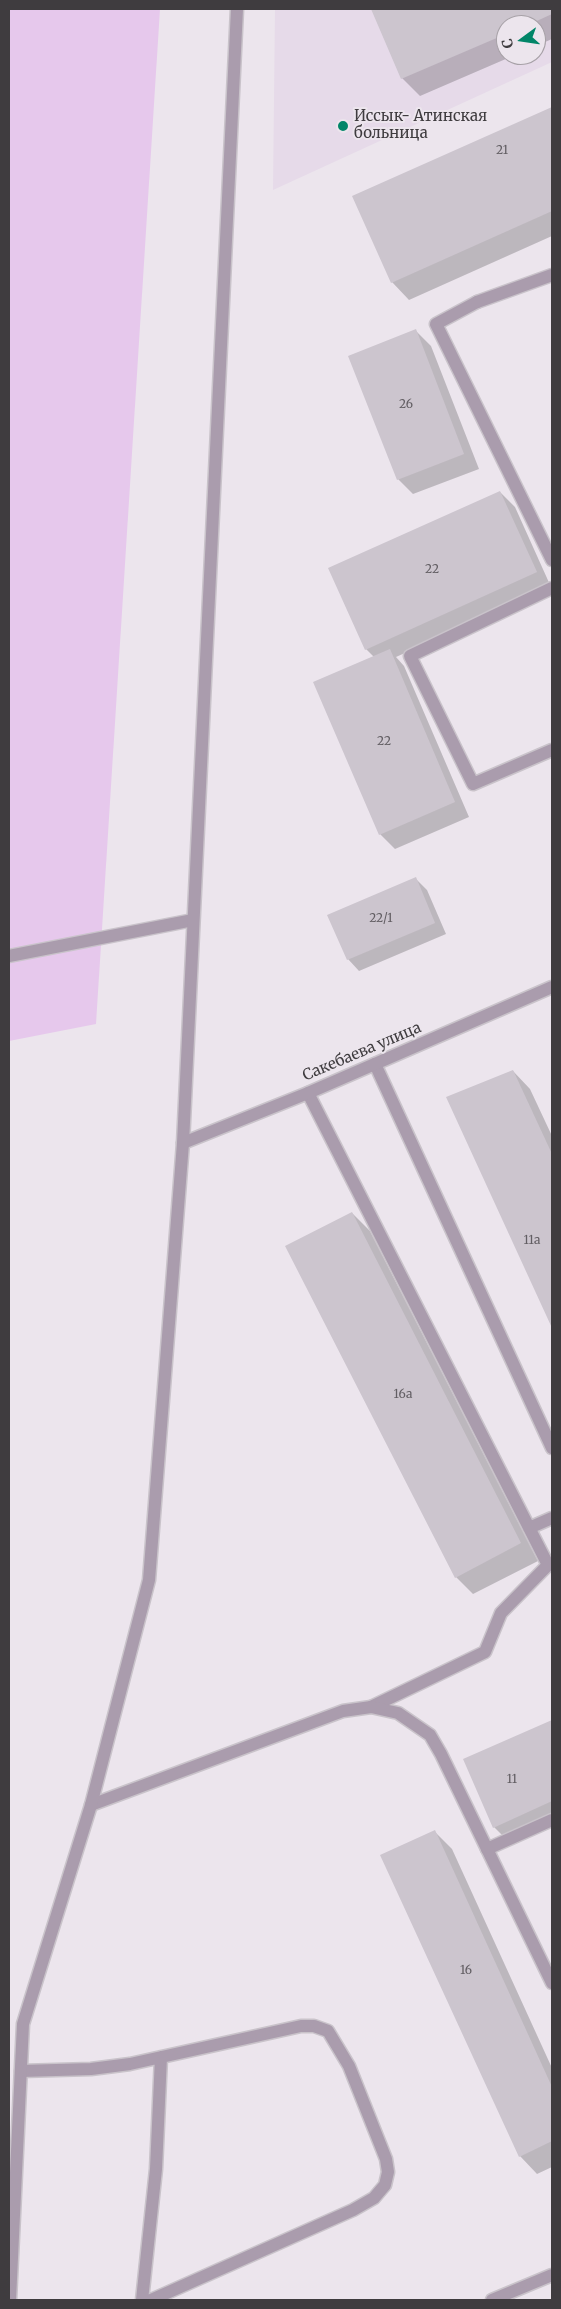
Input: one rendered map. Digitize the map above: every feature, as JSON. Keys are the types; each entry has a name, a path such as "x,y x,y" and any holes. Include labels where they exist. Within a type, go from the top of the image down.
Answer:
{"street":[{"path":"10,2300 23,2024 92,1805 149,1580 183,1143 237,9"},
{"path":"552,275 476,302 436,324 552,560"},
{"path":"552,588 410,656 473,784 552,750"},
{"path":"9,956 193,920"},
{"name":"Сакебаева улица","path":"183,1143 308,1093 552,987"},
{"path":"374,1064 552,1448"},
{"path":"92,1805 342,1711 371,1707 485,1652 501,1613 550,1564 529,1528 308,1093"},
{"path":"529,1528 552,1518"},
{"path":"371,1707 398,1713 430,1735 552,1983"},
{"path":"487,1849 552,1820"},
{"path":"21,2071 91,2069 130,2064 301,2026 321,2027 328,2031 349,2066 386,2159 388,2172 385,2185 374,2198 353,2210 151,2300"},
{"path":"142,2300 156,2169 161,2057"},
{"path":"492,2300 552,2275"}],"shaded area":[{"path":"9,9 160,9 96,1024 9,1041"},
{"name":"Иссык- Атинская больница","path":"275,9 552,9 552,62 546,65 546,15 496,15 496,65 545,65 273,190"}],"building":[{"path":"371,9 552,9 552,14 546,17 546,15 496,15 496,38 401,79"},
{"path":"552,107 552,211 391,283 352,196"},
{"path":"416,329 464,454 397,480 348,356"},
{"path":"500,491 537,572 365,650 328,568"},
{"path":"390,649 455,802 379,835 313,682"},
{"path":"416,877 435,923 347,960 327,915"},
{"path":"513,1070 552,1154 552,1328 446,1097"},
{"path":"352,1212 521,1543 455,1578 285,1246"},
{"path":"552,1720 552,1801 493,1828 463,1759"},
{"path":"435,1830 552,2087 552,2141 519,2157 380,1855"}],"place":[{"name":"Иссык- Атинская больница","path":"343,126"}]}
